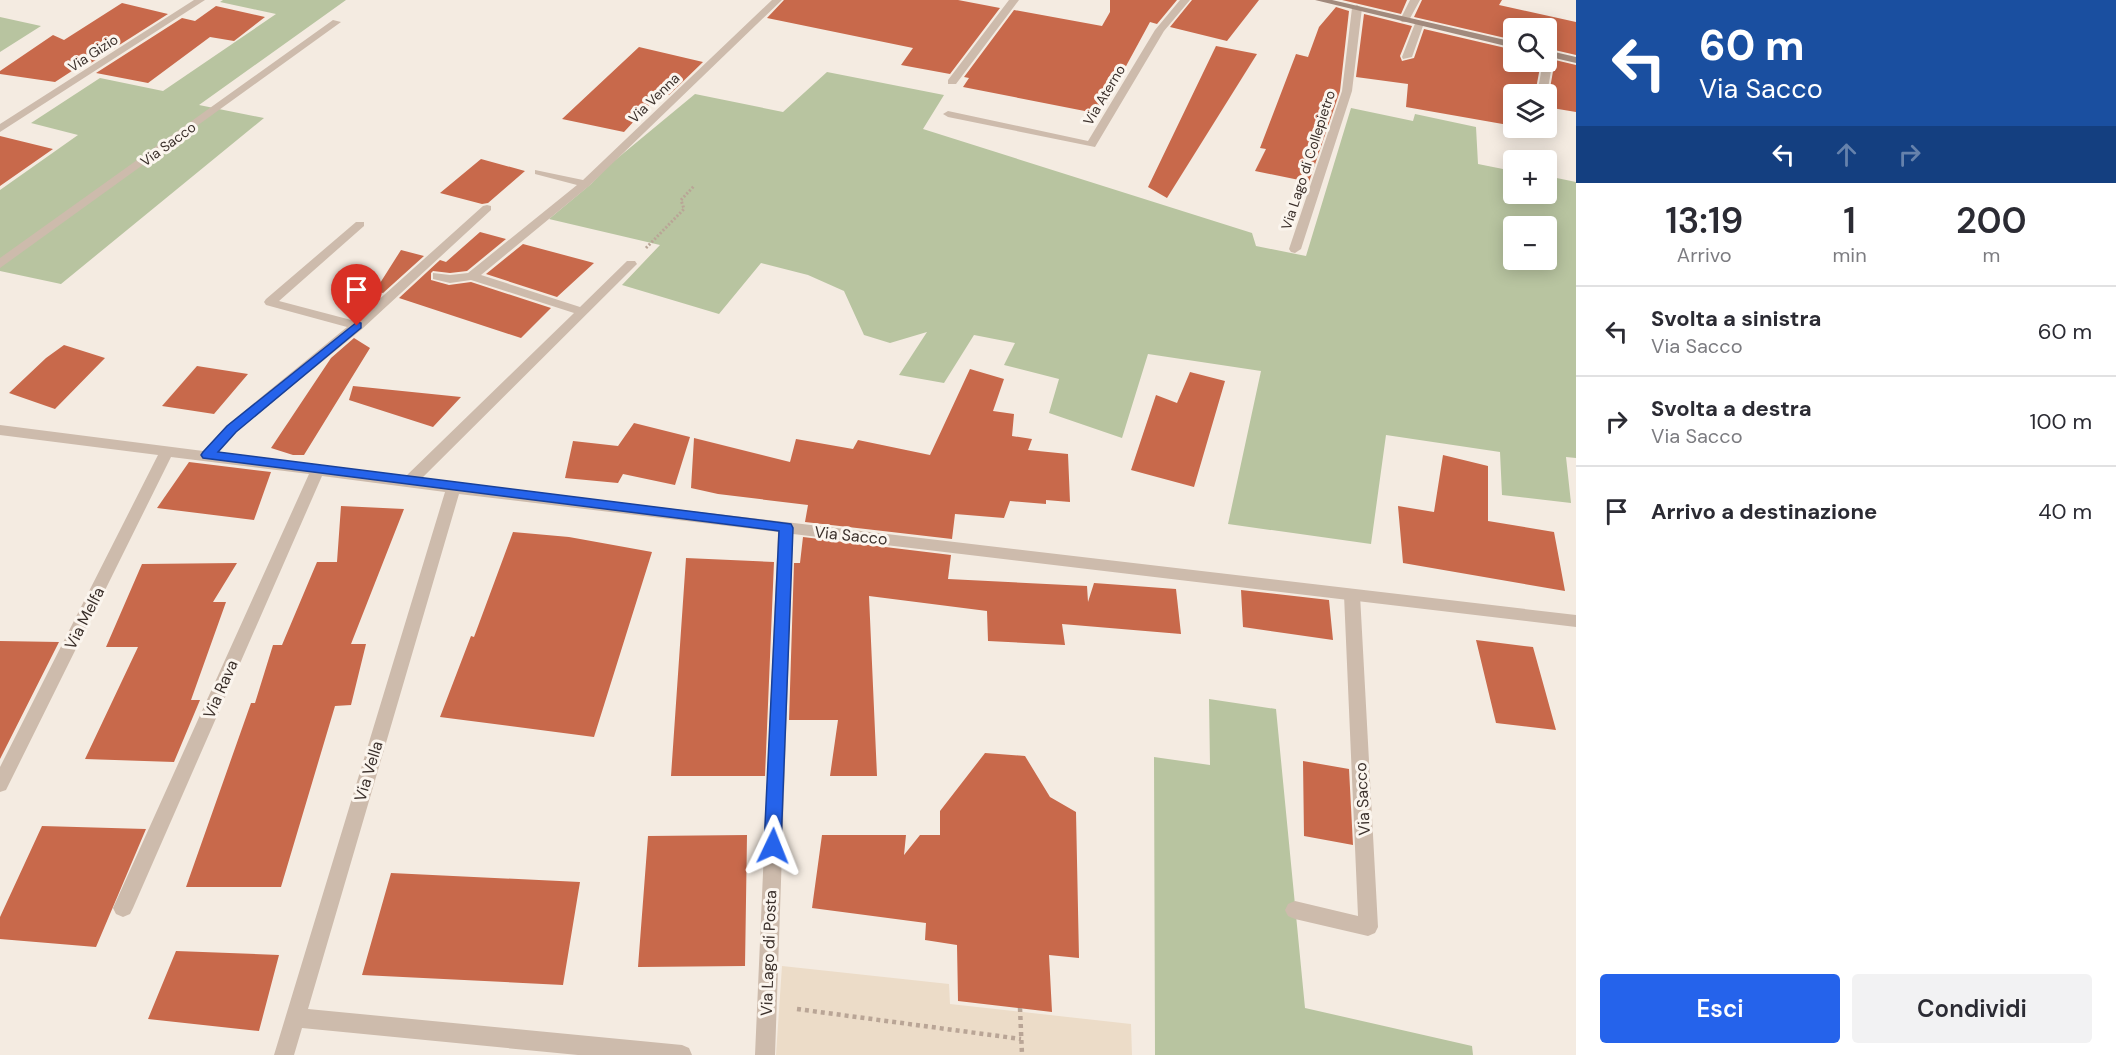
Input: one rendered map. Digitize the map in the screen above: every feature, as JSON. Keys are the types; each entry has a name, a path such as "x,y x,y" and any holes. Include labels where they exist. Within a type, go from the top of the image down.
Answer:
{"street":[{"name":"Via Gizio","path":"0,129 200,0"},
{"name":"Via Venna","path":"472,276 508,245 516,243 585,184 777,0"},
{"path":"952,82 1014,0"},
{"name":"Via Aterno","path":"948,114 1091,146 1160,30 1185,0"},
{"path":"1325,0 1503,42"},
{"path":"1405,20 1415,0"},
{"name":"Via Lago di Collepietro","path":"1295,249 1347,91 1357,8"},
{"name":"Via Sacco","path":"0,264 336,22"},
{"path":"1407,57 1419,23"},
{"path":"1557,55 1576,60"},
{"path":"539,172 585,184"},
{"path":"208,455 231,429 357,326 487,208"},
{"path":"357,326 270,302 360,224"},
{"path":"410,481 631,264"},
{"path":"437,276 450,279 472,276 583,312"},
{"name":"Via Sacco","path":"0,430 453,488 1576,621"},
{"name":"Via Melfa","path":"0,785 167,451"},
{"name":"Via Rava","path":"123,908 318,470"},
{"name":"Via Vella","path":"284,1055 453,488"},
{"name":"Via Lago di Posta","path":"765,1055 786,528"},
{"name":"Via Sacco","path":"1295,910 1368,927 1352,595"},
{"path":"295,1018 682,1055"}],"path":[{"path":"631,264 684,208 681,200 693,186"},
{"path":"766,1005 1021,1039"},
{"path":"1020,1008 1022,1055"}],"green space":[{"path":"223,0 346,0 199,105 264,118 61,284 0,271 0,190 78,135 31,123 100,78 163,91 276,14 220,2"},
{"path":"0,17 41,26 0,52"},
{"path":"827,72 944,95 923,129 1252,233 1256,246 1306,256 1351,108 1413,121 1415,114 1476,127 1478,164 1503,169 1503,204 1557,204 1557,178 1576,182 1576,458 1566,457 1571,503 1502,495 1500,452 1386,435 1371,544 1228,524 1261,371 1148,354 1122,438 1049,413 1059,379 1004,365 1015,343 974,335 944,383 899,375 927,332 890,343 864,335 844,291 808,275 761,263 719,314 622,285 660,245 549,219 591,184 608,166 695,94 783,112"},
{"path":"1209,699 1276,709 1305,1008 1472,1046 1473,1055 1155,1055 1154,757 1210,765"}],"shaded area":[{"path":"782,966 949,984 950,1004 1131,1024 1132,1055 776,1055"}],"building":[{"path":"784,0 958,0 1000,8 950,74 901,65 913,48 767,18"},
{"path":"1110,0 1177,0 1157,24 1150,22 1100,114 963,87 969,78 964,77 1014,10 1102,26 1110,12"},
{"path":"1192,0 1259,0 1227,41 1170,27"},
{"path":"1342,0 1407,0 1401,14"},
{"path":"1422,0 1502,0 1499,5 1576,22 1576,55 1557,51 1557,18 1503,18 1503,37 1414,17"},
{"path":"122,3 168,14 80,70 75,69 55,82 0,74 0,71 53,35 64,40"},
{"path":"216,6 265,17 234,41 210,37 148,83 96,73 182,18 195,21"},
{"path":"1336,7 1349,11 1340,91 1309,182 1255,171 1266,149 1260,148 1296,54 1308,57 1319,27"},
{"path":"1364,14 1412,26 1400,56 1402,61 1414,58 1424,29 1503,47 1503,72 1539,72 1537,84 1503,84 1503,124 1406,107 1408,84 1356,77"},
{"path":"1216,46 1257,54 1167,198 1148,187"},
{"path":"639,47 703,62 669,95 660,93 624,132 562,119"},
{"path":"1557,60 1576,65 1576,112 1557,109 1557,84 1551,84 1553,72 1557,72"},
{"path":"0,136 53,149 0,186"},
{"path":"481,159 525,171 488,203 482,204 440,193"},
{"path":"480,232 506,239 467,271 450,273 433,271 431,280 449,285 471,282 551,308 521,338 399,298 440,260 446,262"},
{"path":"523,244 594,263 557,297 486,274"},
{"path":"401,250 424,256 383,293 375,291"},
{"path":"354,338 370,348 304,455 293,455 271,448 331,358"},
{"path":"64,345 105,358 55,409 9,393 46,358"},
{"path":"197,366 248,374 214,414 162,406"},
{"path":"970,369 1004,379 993,411 1014,414 1012,436 1032,439 1028,450 1068,454 1070,502 1046,500 1046,504 1010,501 1004,518 955,514 952,539 805,522 808,505 718,494 691,488 694,438 790,462 796,439 853,449 858,440 930,455"},
{"path":"1190,372 1225,381 1194,487 1131,470 1156,395 1177,403"},
{"path":"353,386 461,397 433,427 349,400"},
{"path":"634,423 690,437 675,485 623,474 618,483 565,478 573,441 618,446"},
{"path":"1443,455 1488,466 1488,521 1554,532 1565,591 1403,563 1398,506 1434,512"},
{"path":"189,462 271,472 254,520 157,508"},
{"path":"341,506 404,509 351,644 366,644 351,705 335,706 281,887 186,887 251,703 255,703 273,645 282,645 317,562 337,562"},
{"path":"513,532 569,537 652,552 594,737 440,717 471,636 474,637"},
{"path":"803,537 951,555 948,579 1087,586 1088,602 1094,583 1176,589 1181,634 1062,624 1065,645 988,641 987,611 869,596 877,776 830,776 838,720 789,720 794,563 800,563"},
{"path":"686,558 774,562 765,776 671,776"},
{"path":"237,563 213,602 226,602 191,700 200,700 174,762 85,759 138,647 106,647 142,564"},
{"path":"1241,590 1329,600 1333,640 1243,627"},
{"path":"1476,640 1533,647 1556,730 1496,723"},
{"path":"0,641 59,642 0,759"},
{"path":"985,753 1025,756 1050,797 1076,812 1079,958 1049,955 1052,1012 958,1001 957,945 925,940 926,923 812,908 822,835 906,835 904,855 920,835 940,835 940,811"},
{"path":"1303,761 1349,769 1353,845 1304,836"},
{"path":"42,826 146,829 96,947 0,939 0,917"},
{"path":"747,835 745,966 638,967 648,836"},
{"path":"391,873 580,882 563,985 362,975"},
{"path":"176,951 279,955 259,1031 148,1019"}],"route":[{"path":"357,326 231,429 208,455 453,488 640,508 786,528 773,846"}]}
